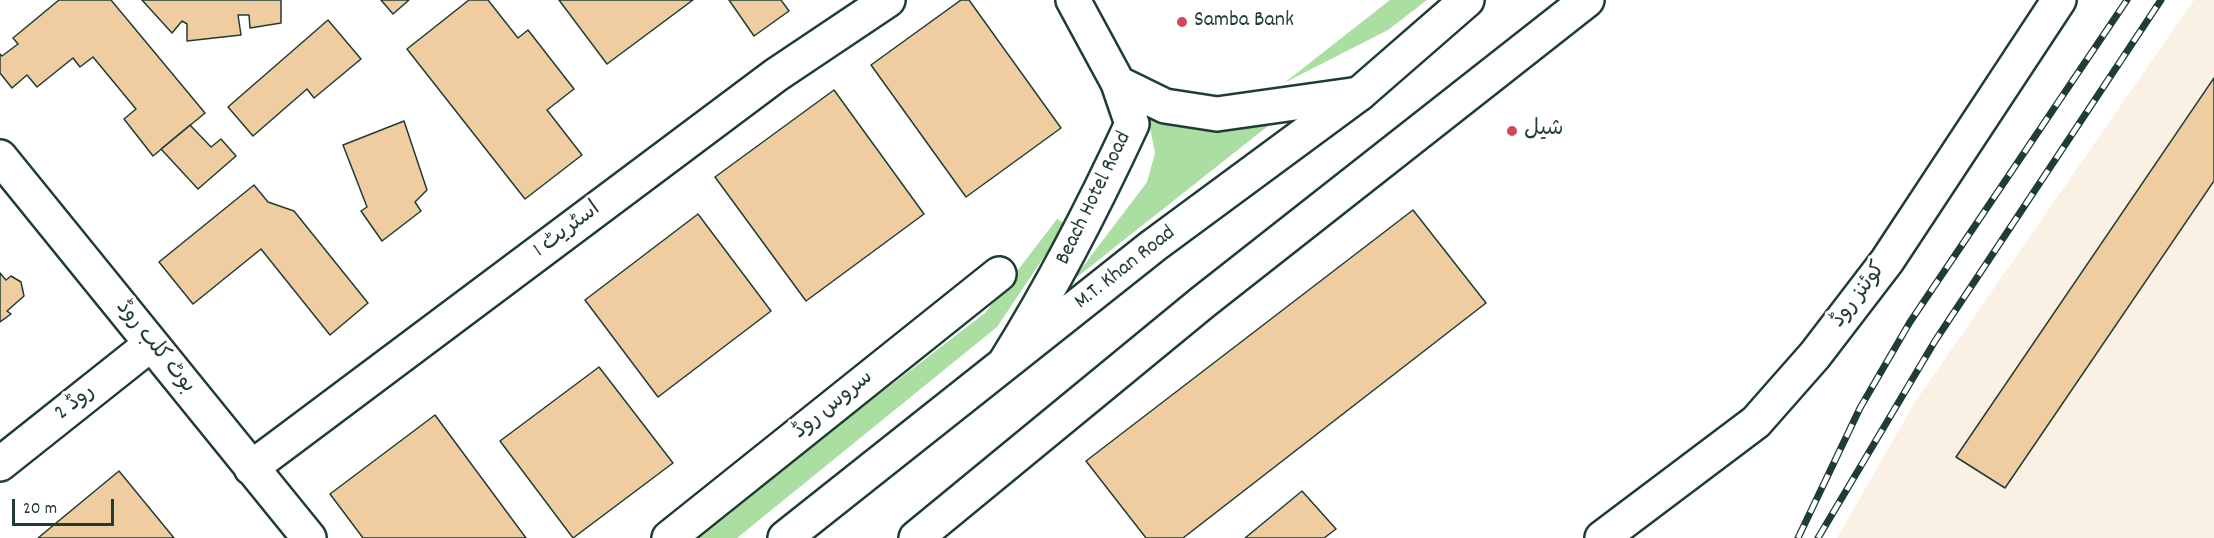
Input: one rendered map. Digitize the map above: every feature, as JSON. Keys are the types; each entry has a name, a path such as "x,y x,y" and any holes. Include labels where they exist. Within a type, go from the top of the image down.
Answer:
{"main road":[{"name":"اسٹریٹ 1","path":"251,468 776,75 888,0"},
{"name":"Beach Hotel Road","path":"1001,369 1047,296 1132,124 1119,83 1073,0"},
{"name":"M.T. Khan Road","path":"785,538 1001,369 1153,246 1359,94 1467,0"},
{"path":"916,538 1203,302 1568,12 1587,0"},
{"name":"کوئنز روڈ","path":"1602,538 1756,422 1815,355 1887,261 2059,0"},
{"path":"1119,83 1165,106 1217,114 1359,94"},
{"name":"بوٹ کلب روڈ","path":"0,157 309,538"},
{"name":"سروس روڈ","path":"669,538 999,274"},
{"name":"روڈ 2","path":"0,464 152,344"}],"shaded area":[{"path":"2194,0 2214,0 2214,538 1837,538 1915,402"}],"green space":[{"path":"1390,0 1427,0 1388,30 1284,83"},
{"path":"1144,98 1213,128 1234,130 1287,111 1072,281 1147,182 1155,153"},
{"path":"1057,219 1066,224 997,327 737,538 700,538 851,416 985,313"}],"building":[{"path":"59,0 111,0 205,113 153,156 124,119 136,109 93,57 80,67 73,58 37,87 27,75 12,88 0,73 0,54 2,56 18,44 13,38"},
{"path":"142,0 281,0 281,23 250,28 249,15 238,15 241,35 187,41 187,24 182,21 172,33"},
{"path":"381,0 409,0 393,14"},
{"path":"469,0 488,0 518,38 528,30 574,89 547,110 582,155 525,199 407,49"},
{"path":"559,0 693,0 607,64"},
{"path":"729,0 781,0 789,11 754,36"},
{"path":"961,0 969,0 1061,128 966,197 871,65"},
{"path":"328,20 361,59 314,98 307,89 253,136 228,107"},
{"path":"2214,78 2214,181 2005,488 1956,457"},
{"path":"834,90 924,214 806,301 715,177"},
{"path":"404,121 427,190 415,202 421,211 382,241 361,211 367,207 343,145"},
{"path":"190,125 211,147 221,139 236,156 198,189 161,149"},
{"path":"254,185 268,202 294,211 368,303 330,335 261,249 193,304 159,262"},
{"path":"1413,210 1486,303 1183,538 1146,538 1086,461"},
{"path":"698,214 771,311 658,397 585,300"},
{"path":"0,273 6,280 11,276 21,282 24,296 7,311 11,314 0,322"},
{"path":"599,367 673,463 573,538 500,441"},
{"path":"435,415 526,538 363,538 330,494"},
{"path":"119,471 174,538 38,538"},
{"path":"1302,491 1336,529 1324,538 1245,538"}],"railway":[{"path":"1798,538 1860,408 1910,322 2127,0"},
{"path":"1818,538 1935,341 2161,0"}],"place":[{"name":"Samba Bank","path":"1182,22"},
{"name":"شیل","path":"1512,131"}]}
